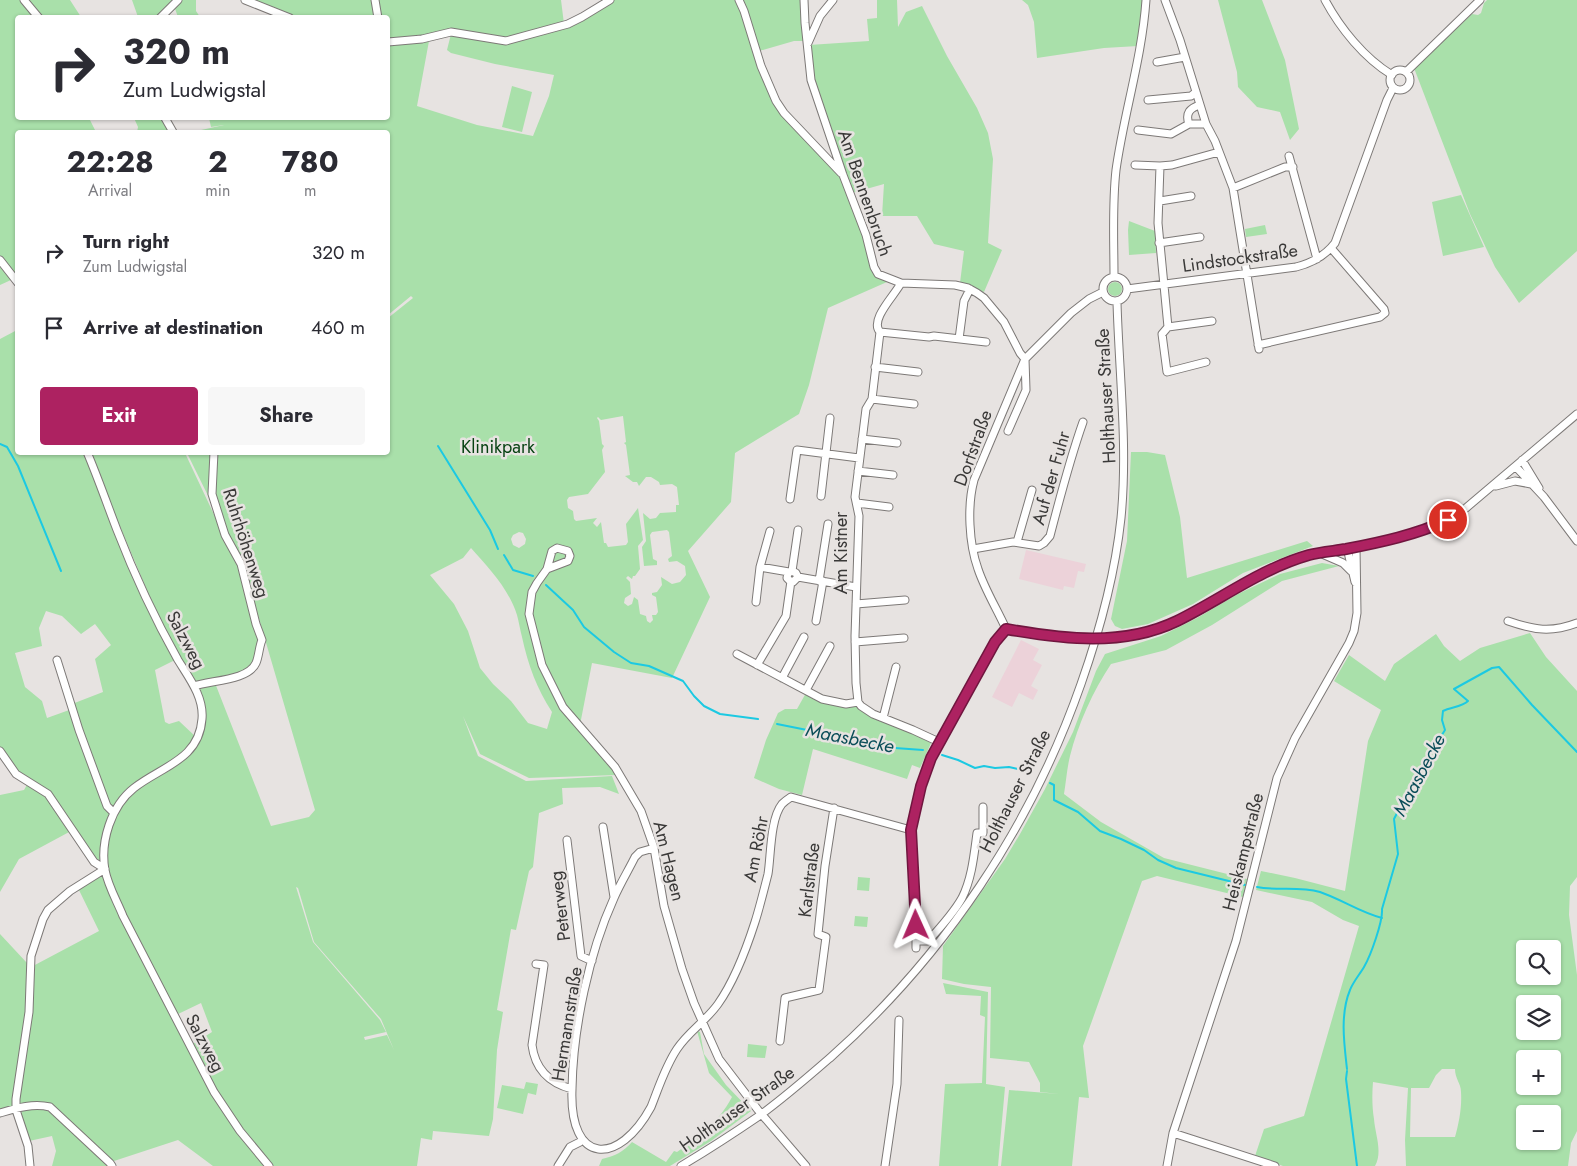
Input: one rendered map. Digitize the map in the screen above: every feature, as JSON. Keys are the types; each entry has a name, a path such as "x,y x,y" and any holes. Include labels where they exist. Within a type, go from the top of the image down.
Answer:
{"street":[{"path":"24,0 36,15"},
{"path":"163,15 178,0"},
{"path":"245,0 282,15"},
{"path":"375,0 378,15"},
{"path":"390,42 422,40 451,32 506,42 568,24 610,0"},
{"path":"739,0 761,66 776,101 784,113 843,175"},
{"name":"Am Bennenbruch","path":"804,0 811,80 878,274 901,283 955,285 970,289 984,298 999,316 1008,329 1020,354 1025,359"},
{"path":"808,44 820,16 833,0"},
{"path":"1114,277 1112,217 1116,176 1123,130 1140,48 1146,0"},
{"path":"1165,0 1206,124 1233,188 1259,347 1380,317 1385,313 1384,309 1330,248"},
{"path":"1325,0 1331,12 1357,45 1374,62 1392,74 1398,70 1406,72 1410,77 1409,86 1403,90 1393,88"},
{"path":"1406,72 1480,0"},
{"path":"1157,62 1185,57"},
{"name":"Lindstockstraße","path":"1127,288 1296,267 1317,259 1330,248 1338,234 1393,88 1391,83 1392,74"},
{"path":"1148,100 1191,96 1196,92"},
{"path":"1189,124 1187,118 1189,110 1200,105"},
{"path":"1138,130 1171,134 1189,124 1206,124"},
{"path":"1135,165 1172,165 1219,152"},
{"path":"1289,156 1317,259"},
{"path":"1160,166 1158,223 1168,327"},
{"path":"1233,188 1286,167 1293,167"},
{"path":"1160,201 1191,196"},
{"path":"1159,243 1200,237"},
{"path":"0,260 15,279"},
{"path":"1103,292 1105,282 1114,277 1123,280 1127,288 1123,299 1117,302"},
{"name":"Am Kistner","path":"858,702 855,642 859,516 855,497 859,458 866,409 872,399 880,332 876,326 877,320 901,283"},
{"path":"959,338 964,301 970,289"},
{"name":"Holthauser Straße","path":"681,1166 761,1114 810,1076 860,1030 918,968 971,900 1007,844 1039,787 1069,719 1097,638 1117,547 1124,475 1117,302 1108,300 1103,292"},
{"name":"Dorfstraße","path":"1006,629 978,570 969,508 974,480 1025,359 1071,313 1089,299 1103,292"},
{"path":"1206,362 1167,372 1162,334 1168,327 1212,321"},
{"path":"880,332 986,342"},
{"name":"Dorfstraße","path":"1008,431 1026,390 1025,359"},
{"path":"875,367 918,372"},
{"path":"872,399 914,404"},
{"path":"983,807 983,834 977,833 973,866 962,898 946,921 928,941 916,944 916,892 911,830 921,786 939,742 995,642 1006,629 1068,639 1118,638 1143,633 1177,620 1274,567 1310,555 1399,538 1431,528 1466,508 1577,414"},
{"name":"Am Kistner","path":"821,496 830,418"},
{"name":"Auf der Fuhr","path":"974,549 1006,542 1039,546 1044,543 1050,536 1068,468 1083,422"},
{"path":"862,439 896,443"},
{"path":"790,499 797,450 859,458"},
{"name":"Salzweg","path":"87,455 128,558 166,636 199,696 203,716 200,733 194,745 174,764 134,788 125,796 114,813 105,842 105,869 110,887 123,916 214,1092 240,1131 269,1166"},
{"name":"Ruhrhöhenweg","path":"194,686 204,682 230,679 251,669 256,662 262,640 256,624 241,564 225,535 212,494 214,455"},
{"path":"1522,460 1544,497"},
{"path":"1516,467 1544,497 1577,541"},
{"path":"858,472 893,475"},
{"path":"1491,488 1515,481 1533,485"},
{"name":"Auf der Fuhr","path":"1018,542 1032,490"},
{"name":"Am Kistner","path":"856,503 890,507"},
{"path":"816,621 828,524"},
{"path":"757,665 786,616 798,530"},
{"path":"756,602 760,567 770,531"},
{"name":"Heiskampstraße","path":"1167,1166 1173,1133 1236,940 1277,778 1295,738 1352,637 1357,613 1356,587 1358,565 1356,546"},
{"name":"Heiskampstraße","path":"1347,548 1356,587"},
{"path":"1320,553 1343,563 1352,572"},
{"path":"760,567 793,576 856,587"},
{"name":"Am Hagen","path":"547,569 532,592 529,614 542,665 563,708 615,767 640,811 654,848 664,906 682,969 719,1060 761,1114 806,1166"},
{"name":"Am Kistner","path":"856,604 905,600"},
{"path":"1508,621 1539,630 1555,629 1577,623"},
{"path":"782,678 804,637"},
{"path":"855,642 904,638"},
{"path":"806,690 830,646"},
{"path":"737,654 822,699 846,704 858,702 873,714 939,742"},
{"path":"57,660 79,730 107,806 114,813"},
{"path":"883,718 896,667"},
{"name":"Salzweg","path":"0,751 16,774 48,794 94,862 105,869"},
{"name":"Am Röhr","path":"702,1020 718,1004 733,978 750,938 768,872 776,815 782,804 791,797 911,830"},
{"name":"Karlstraße","path":"780,1041 785,998 819,990 826,937 818,934 825,866 834,808"},
{"path":"603,827 614,898"},
{"name":"Peterweg","path":"567,840 581,956 592,961"},
{"name":"Hermannstraße","path":"580,1142 575,1124 572,1090 582,1005 592,961 614,898 635,857 640,852 654,848"},
{"path":"30,1166 28,1146 16,1110 18,1076 29,1012 31,956 43,919 48,910 70,891 105,869"},
{"path":"536,964 544,965 532,1045 533,1055 537,1064 551,1080 558,1086 572,1090"},
{"path":"612,1156 621,1151 635,1135 648,1114 668,1064 678,1047 702,1020"},
{"path":"885,1166 897,1084 899,1020"},
{"path":"0,1113 16,1110 24,1106 41,1105 50,1107 112,1166"},
{"path":"1173,1133 1275,1166"},
{"path":"558,1166 570,1147 580,1142 589,1152 602,1157"}],"shaded area":[{"path":"1026,550 1086,564 1084,572 1078,571 1074,588 1064,586 1063,590 1019,579"},
{"path":"1021,640 1039,649 1033,660 1042,665 1031,686 1038,690 1033,700 1019,693 1012,707 992,697"}],"green space":[{"path":"0,0 22,0 36,15 15,15 15,120 90,120 95,130 15,130 15,277 0,259"},
{"path":"25,0 70,0 80,15 39,15"},
{"path":"132,0 176,0 161,15 137,15"},
{"path":"179,0 196,0 196,11 199,15 177,15 174,6"},
{"path":"247,0 561,0 564,24 511,39 456,30 390,41 390,15 288,15"},
{"name":"Klinikpark","path":"612,0 803,0 805,41 794,41 759,51 782,115 840,175 851,200 877,275 887,282 828,308 809,385 799,414 735,453 731,502 688,551 710,597 672,678 592,663 579,730 608,759 617,775 529,778 480,754 463,716 478,756 526,781 612,776 619,794 600,787 562,788 563,804 539,813 533,867 529,871 516,930 511,929 497,1010 503,1012 497,1050 493,1119 489,1136 433,1131 432,1140 421,1138 417,1166 271,1166 223,1104 191,1045 212,1032 201,1003 176,1015 138,942 104,869 108,835 117,814 108,807 72,704 103,692 95,659 111,645 95,624 81,634 62,616 46,611 39,628 42,646 15,653 25,687 42,701 47,718 72,709 111,818 101,866 86,850 53,798 17,773 0,749 0,339 15,331 15,455 86,455 175,660 155,670 165,722 169,724 179,721 196,737 189,749 153,774 152,780 180,763 198,743 204,718 203,703 198,686 215,683 271,826 309,817 315,810 245,571 188,455 390,455 390,316 413,298 411,296 390,313 390,130 201,130 224,125 211,127 209,120 390,120 390,44 429,41 417,106 477,125 533,136 549,96 554,75 495,64 451,53 447,50 451,34 501,43 569,25","holes":["623,416 626,442 624,443 626,445 630,475 625,476 633,482 637,482 639,486 646,477 651,477 659,482 660,485 672,484 677,487 679,505 676,505 676,512 660,513 656,518 650,519 643,513 646,541 642,547 644,566 657,565 657,561 653,559 650,535 652,532 667,530 669,532 672,556 668,559 669,562 677,561 685,566 686,575 680,582 672,584 661,577 662,585 657,592 652,593 656,597 658,612 656,615 652,615 653,620 650,623 647,621 646,616 640,614 638,600 634,597 632,604 628,606 624,603 625,598 631,594 630,582 626,578 628,576 632,579 640,569 638,546 643,540 638,508 626,524 628,542 626,545 608,547 604,543 601,522 597,527 593,523 597,518 576,521 573,511 568,508 567,500 569,497 588,494 605,472 602,450 604,446 597,418 601,420","519,532 523,533 526,539 525,544 519,548 513,545 511,539 513,535","471,548 497,579 513,605 530,667 537,686 552,712 547,729 528,723 511,701 480,668 468,631 454,604 430,575 463,558","296,887 298,888 314,942 381,1019 394,1050 387,1035 365,1040 364,1037 386,1032 380,1020 313,942"]},
{"path":"877,0 897,0 898,27 906,12 922,6 947,56 977,108 988,133 993,159 988,243 1002,250 984,292 960,283 964,251 934,244 917,216 882,216 884,184 852,193 813,80 809,45 869,41 867,19 877,18"},
{"path":"1022,0 1143,0 1138,46 1104,48 1037,58 1034,22 1028,5"},
{"path":"1218,0 1262,0 1285,60 1299,129 1290,140 1280,112 1257,107 1238,87 1237,72"},
{"path":"1487,0 1577,0 1577,251 1519,303 1495,267 1470,214 1414,68 1472,14 1478,15 1481,13"},
{"path":"512,86 532,92 522,132 502,127"},
{"path":"135,120 165,120 170,130 137,130"},
{"path":"1461,195 1484,247 1443,256 1432,202"},
{"path":"1129,221 1155,231 1156,253 1129,255"},
{"path":"1265,225 1267,234 1246,237 1245,229"},
{"path":"0,267 11,280 0,285"},
{"path":"1112,282 1118,282 1122,289 1118,296 1112,296 1108,292 1108,286"},
{"path":"1131,452 1165,455 1180,517 1187,578 1307,541 1313,546 1243,573 1193,604 1148,624 1122,629 1115,626 1111,619 1127,541"},
{"path":"90,455 186,455 242,574 260,636 254,662 242,673 195,683 167,636"},
{"path":"1322,563 1339,566 1282,581 1212,625 1166,650 1111,664 1098,685 1073,744 1064,794 1101,822 1164,858 1247,879 1243,897 1157,876 1142,881 1083,1046 1089,1098 1079,1097 1072,1166 1001,1166 1009,1090 1059,1094 1040,1092 1040,1083 1029,1062 990,1058 991,987 942,979 943,946 1005,859 1045,789 1073,732 1096,671 1105,654 1161,636 1238,594 1280,574"},
{"path":"1530,633 1546,657 1577,691 1577,877 1570,886 1569,915 1577,975 1577,1131 1571,1143 1568,1166 1406,1166 1405,1140 1408,1088 1373,1082 1373,1110 1378,1149 1375,1166 1283,1166 1255,1156 1264,1129 1304,1116 1359,926 1343,920 1312,902 1256,890 1261,871 1345,891 1368,741 1381,710 1334,681 1349,655 1385,681 1394,664 1436,634 1444,646 1460,661 1480,648","holes":["1442,1069 1455,1069 1461,1089 1460,1115 1455,1137 1410,1137 1411,1088 1429,1088 1436,1075"]},
{"path":"806,693 834,705 846,708 857,706 931,743 920,768 912,765 907,779 813,749 802,795 779,789 754,778 766,740 778,713 785,709 797,709"},
{"path":"28,783 44,791 71,831 19,859 0,892 0,795 24,790"},
{"path":"99,874 102,875 133,943 211,1094 239,1134 265,1166 213,1166 178,1140 114,1161 59,1110 51,1105 0,1111 0,934 27,963 33,966 99,931 78,888"},
{"path":"858,877 870,878 869,891 857,890"},
{"path":"855,916 868,917 867,927 854,926"},
{"path":"943,983 988,992 986,1084 1005,1087 998,1166 939,1166 945,1084 982,1083 985,1017 980,1015 981,996 946,994"},
{"path":"697,1031 700,1032 704,1054 726,1085 751,1111 711,1141 670,1166 599,1166 602,1159 618,1153 632,1142 666,1162 674,1151 677,1152 694,1140 715,1122 727,1106 732,1097 709,1073"},
{"path":"748,1044 767,1046 765,1058 747,1057"},
{"path":"526,1082 538,1084 536,1095 528,1093 523,1114 497,1108 502,1085 524,1089"},
{"path":"23,1109 50,1110 109,1166 52,1166 56,1151 52,1136 29,1141 21,1114"}],"waterway":[{"path":"0,444 7,447 18,466 61,571"},
{"name":"Maasbecke","path":"438,446 490,530 498,549"},
{"name":"Maasbecke","path":"504,555 513,570 533,576"},
{"name":"Maasbecke","path":"546,585 573,610 584,627 614,652 631,663 649,666 683,681 704,706 720,714 758,719"},
{"name":"Maasbecke","path":"1347,1069 1344,1029 1345,1009 1350,990 1367,962 1379,929 1382,909 1398,854 1394,819 1416,776 1445,730 1442,720 1443,711 1463,705 1468,701 1454,689 1492,668 1499,667 1577,752"},
{"name":"Maasbecke","path":"777,724 881,747 923,750"},
{"name":"Maasbecke","path":"942,755 975,768 984,766 1018,769"},
{"name":"Maasbecke","path":"1050,783 1054,785 1054,800 1078,812 1100,831 1144,850 1158,860 1176,868 1245,885"},
{"name":"Maasbecke","path":"1257,887 1312,890 1382,918"},
{"path":"1347,1071 1346,1079 1357,1166"}],"route":[{"path":"916,925 915,876 911,830 921,786 931,758 995,642 1006,629 1068,639 1118,638 1143,633 1177,620 1274,567 1310,555 1399,538 1431,528 1448,520"}]}
